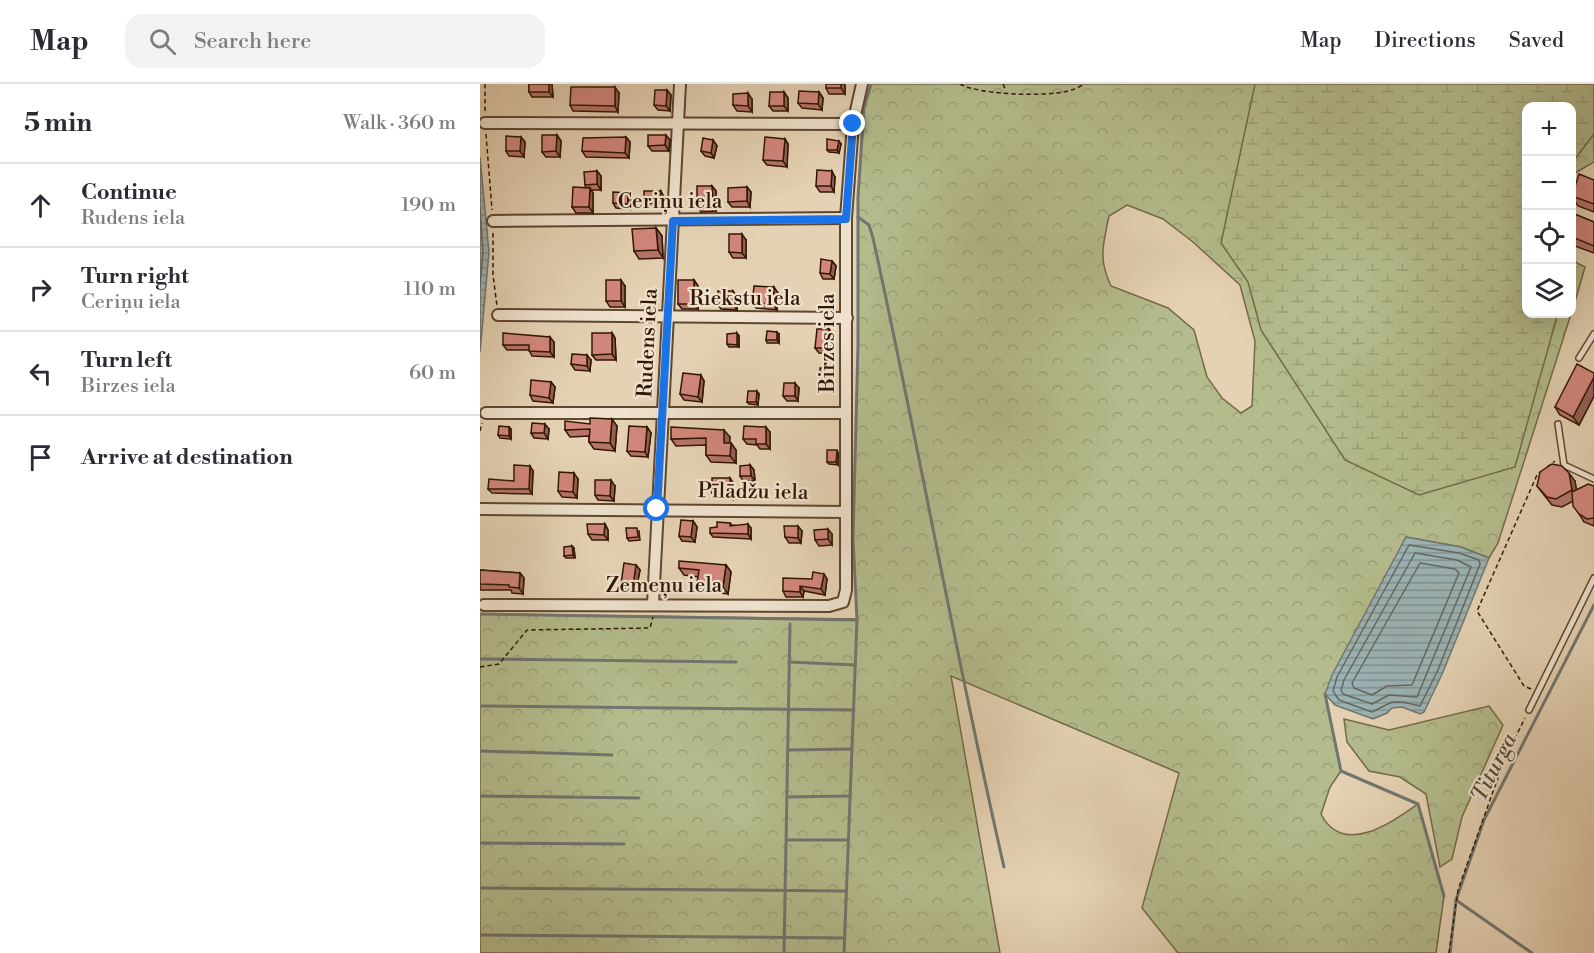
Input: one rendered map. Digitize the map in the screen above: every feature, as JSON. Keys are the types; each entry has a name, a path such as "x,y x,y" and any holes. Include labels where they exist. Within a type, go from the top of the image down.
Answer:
{"street":[{"name":"Rudens iela","path":"653,604 680,84"},
{"name":"Birzes iela","path":"843,602 846,590 846,219 853,124 862,84"},
{"path":"485,123 853,124"},
{"name":"Ceriņu iela","path":"493,221 846,219"},
{"name":"Riekstu iela","path":"498,315 847,318"},
{"path":"486,413 846,413"},
{"name":"Pīlādžu iela","path":"480,509 846,512"},
{"name":"Zemeņu iela","path":"484,604 829,606 843,602"}],"lane":[{"path":"1579,358 1594,334"},
{"path":"1558,424 1564,465 1594,479"},
{"path":"1529,710 1594,578"}],"path":[{"path":"485,84 485,123 493,221 493,275 498,315"},
{"path":"960,84 970,89 1006,92 1067,92 1085,84"},
{"path":"1003,84 1006,92"},
{"path":"1538,692 1524,686 1477,611 1537,474 1563,456"},
{"path":"480,667 499,663 527,630 650,628 653,604"},
{"path":"1449,953 1458,890 1505,758 1529,710"}],"green space":[{"path":"871,84 1594,84 1594,162 1576,172 1576,102 1522,102 1522,318 1570,318 1498,543 1489,558 1461,547 1406,537 1325,694 1341,771 1330,787 1321,814 1330,827 1342,833 1354,835 1381,827 1418,804 1444,896 1436,953 1178,953 1142,908 1179,773 951,676 1000,953 480,953 480,614 857,619 853,538 858,345 858,197 864,108","holes":["1127,205 1163,219 1193,242 1240,285 1255,341 1252,406 1241,413 1222,398 1207,377 1194,330 1168,308 1111,286 1104,268 1103,252 1109,216"]},
{"path":"1255,84 1594,84 1594,134 1576,158 1576,102 1522,102 1522,318 1556,318 1556,320 1515,467 1419,495 1345,460 1261,330 1248,282 1221,243"},
{"path":"1576,262 1585,267 1576,298"},
{"path":"1489,706 1503,725 1462,817 1452,859 1440,867 1426,794 1400,777 1369,771 1347,742 1344,719 1389,730"}],"water":[{"path":"480,157 489,252 480,352"},
{"path":"1406,537 1461,547 1489,558 1443,672 1424,712 1420,714 1402,707 1392,708 1387,713 1373,719 1335,705 1325,694 1332,675"}],"building":[{"path":"529,84 549,84 549,92 529,92"},
{"path":"826,84 841,84 841,88 826,88"},
{"path":"571,87 615,87 615,106 570,105"},
{"path":"655,90 667,90 666,106 654,105"},
{"path":"799,91 819,92 818,104 798,103"},
{"path":"770,92 784,92 784,106 769,106"},
{"path":"748,93 748,106 733,105 733,94"},
{"path":"542,135 557,135 556,151 542,152"},
{"path":"648,135 666,135 665,145 648,146"},
{"path":"506,136 521,137 520,151 506,151"},
{"path":"626,137 625,153 582,151 583,138"},
{"path":"765,137 785,139 783,161 763,160"},
{"path":"703,138 713,140 711,153 701,151"},
{"path":"827,139 839,141 837,150 827,150"},
{"path":"817,170 832,171 831,186 816,186"},
{"path":"597,171 597,184 585,185 584,172"},
{"path":"1579,174 1594,180 1594,204 1576,197"},
{"path":"697,186 712,186 713,206 697,206"},
{"path":"573,187 590,188 589,207 572,207"},
{"path":"747,187 747,201 728,202 728,188"},
{"path":"644,191 661,191 659,204 644,202"},
{"path":"613,192 628,193 628,204 613,203"},
{"path":"1576,215 1594,222 1594,246 1576,239"},
{"path":"656,228 658,250 634,251 632,229"},
{"path":"729,234 742,234 742,253 729,252"},
{"path":"821,259 832,261 830,274 820,273"},
{"path":"606,280 621,280 621,301 606,301"},
{"path":"678,280 694,280 694,304 678,304"},
{"path":"754,286 774,287 773,304 752,303"},
{"path":"718,291 733,291 733,304 717,304"},
{"path":"817,329 829,329 828,348 815,348"},
{"path":"767,331 777,332 777,340 766,340"},
{"path":"503,333 550,337 550,352 529,351 529,345 503,345"},
{"path":"592,333 612,333 612,354 592,355"},
{"path":"737,333 737,345 727,344 727,334"},
{"path":"572,354 587,355 587,366 571,364"},
{"path":"1577,364 1594,373 1594,377 1573,417 1555,407"},
{"path":"820,368 829,368 830,379 820,379"},
{"path":"683,373 701,375 698,397 680,394"},
{"path":"531,380 551,382 549,398 530,395"},
{"path":"784,383 795,383 795,396 783,396"},
{"path":"748,391 757,391 756,402 747,402"},
{"path":"590,418 612,419 610,443 589,442 590,429 565,430 565,421 590,424"},
{"path":"532,423 545,424 544,433 531,433"},
{"path":"499,426 509,427 509,436 498,435"},
{"path":"629,426 647,427 645,452 627,451"},
{"path":"744,426 766,427 766,444 756,444 756,439 743,439"},
{"path":"671,427 724,430 724,443 731,443 730,456 706,455 706,438 671,439"},
{"path":"827,450 837,450 836,462 827,462"},
{"path":"1552,464 1562,466 1569,473 1572,490 1556,499 1547,497 1537,486 1540,472"},
{"path":"514,465 530,466 529,489 488,489 489,479 514,481"},
{"path":"750,465 751,476 740,476 740,466"},
{"path":"559,472 574,473 573,492 558,491"},
{"path":"712,478 730,478 730,493 712,493"},
{"path":"595,480 611,480 610,496 595,495"},
{"path":"1588,484 1594,486 1594,518 1587,519 1573,506 1572,492"},
{"path":"681,520 693,521 691,537 679,536"},
{"path":"717,522 730,523 730,526 748,524 748,534 710,533 710,528 717,527"},
{"path":"587,524 605,524 604,535 588,534"},
{"path":"784,526 798,526 798,538 785,537"},
{"path":"626,528 637,528 638,537 627,538"},
{"path":"828,529 828,539 815,540 814,530"},
{"path":"572,546 573,555 564,556 564,547"},
{"path":"679,561 726,565 723,587 697,583 699,570 679,568"},
{"path":"624,563 636,565 633,586 621,584"},
{"path":"480,570 520,573 519,588 509,587 509,585 480,584"},
{"path":"813,572 824,574 821,589 800,586 800,592 783,591 783,578 812,579"}],"waterway":[{"path":"480,614 857,620 853,538 858,345 858,197 864,108 871,84"},
{"path":"858,217 869,225 873,238 1004,867"},
{"name":"Titurga","path":"1450,953 1456,900 1484,820 1594,605"},
{"path":"844,953 857,620"},
{"path":"784,953 790,624"},
{"path":"480,659 736,662"},
{"path":"789,662 855,665"},
{"path":"1325,694 1341,771 1418,804 1444,896"},
{"path":"480,706 854,710"},
{"path":"788,750 852,749"},
{"path":"480,751 612,755"},
{"path":"480,796 639,798"},
{"path":"787,797 850,796"},
{"path":"787,840 848,840"},
{"path":"480,843 624,844"},
{"path":"480,888 846,891"},
{"path":"1456,900 1532,953"},
{"path":"480,935 844,938"}],"route":[{"path":"657,509 673,221 846,219 853,124"}]}
